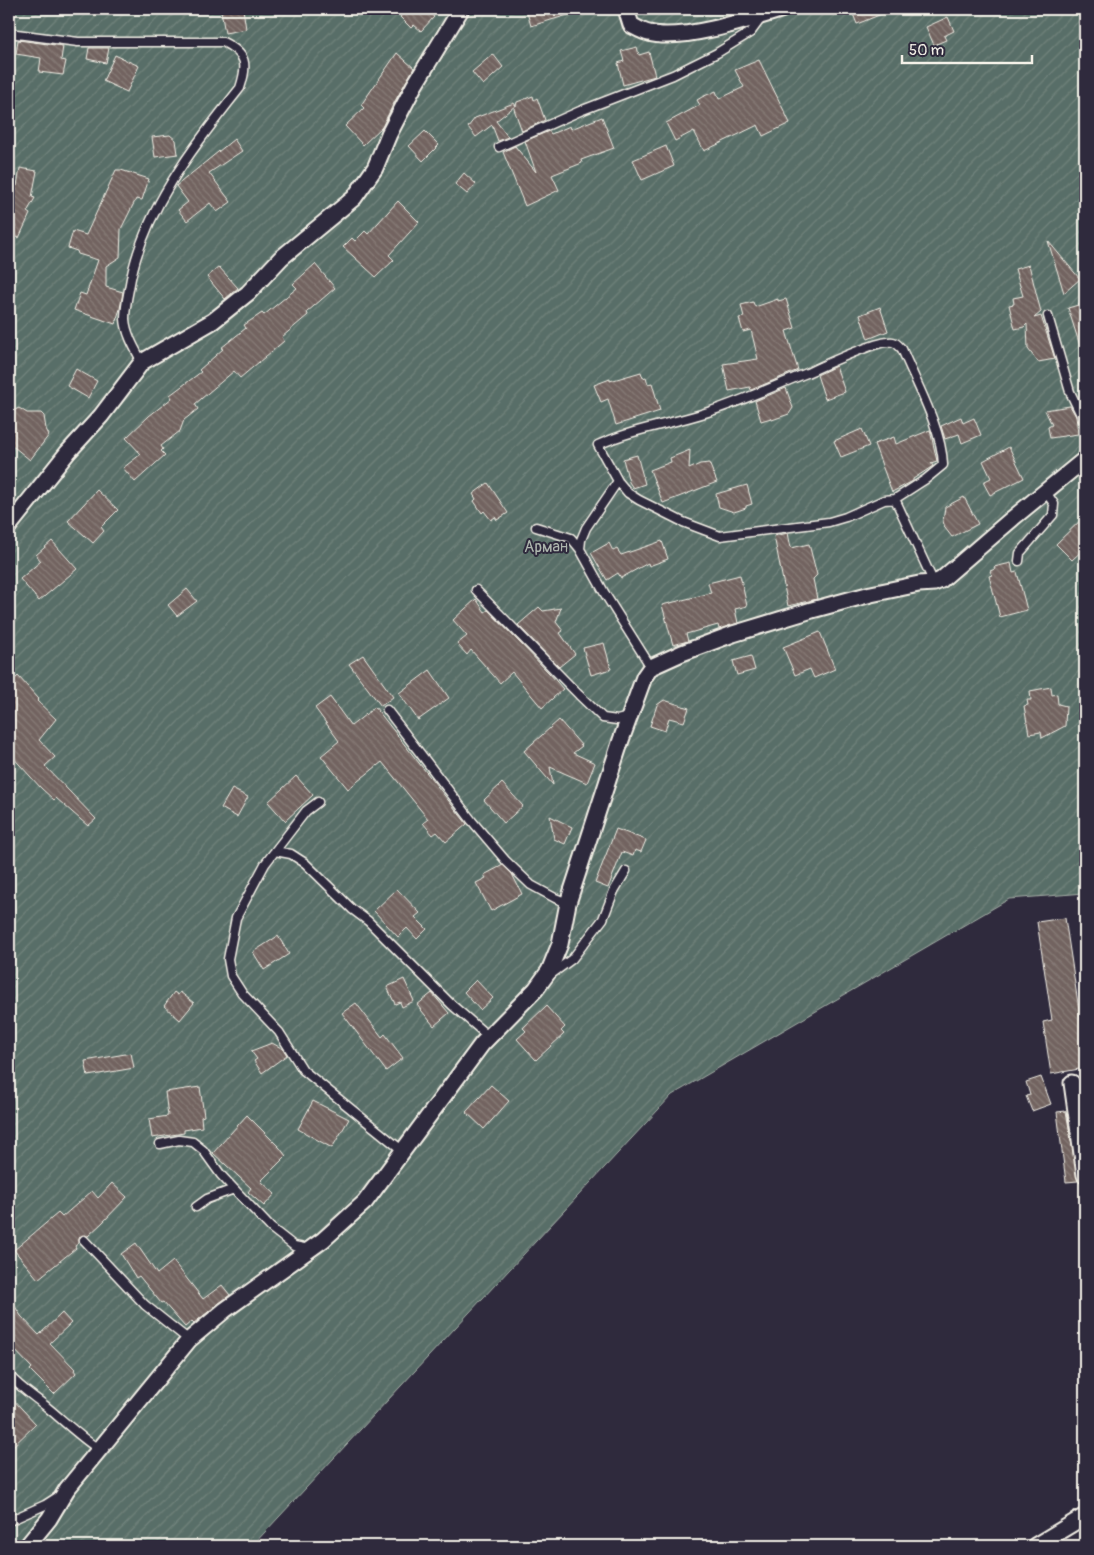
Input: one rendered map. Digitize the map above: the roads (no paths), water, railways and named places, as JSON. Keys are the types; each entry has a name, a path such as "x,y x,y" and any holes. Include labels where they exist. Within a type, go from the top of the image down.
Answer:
{"street":[{"path":"9,526 68,452 101,416 142,362 213,321 248,293 281,258 354,198 375,168 389,134 414,86 461,9"},
{"path":"626,9 632,25 648,33 674,36 755,14 783,9"},
{"path":"27,1546 49,1519 63,1494 189,1340 225,1310 311,1249 365,1202 482,1044 549,971 560,944 568,903 629,718 644,677 651,667 733,634 812,610 871,594 919,584 934,583 941,580 1085,459"},
{"path":"1072,1083 1085,1174"},
{"path":"1035,1546 1085,1516"}],"lane":[{"path":"499,148 580,111 674,75 717,53 751,32 755,14"},
{"path":"9,33 78,42 223,42 234,47 241,54 245,63 245,74 240,88 183,163 160,202 132,268 125,320 129,335 142,362"},
{"path":"1048,316 1070,392 1085,423"},
{"path":"892,342 898,344 902,349 937,432 943,454 943,465 926,479 895,498 884,500 846,517 828,522 720,536 684,522 628,493 618,480 598,445 636,430 706,413 752,397 826,364 880,344 892,342"},
{"path":"580,549 581,540 586,528 618,480"},
{"path":"1019,561 1020,553 1053,515 1054,504 1046,492"},
{"path":"895,498 934,583"},
{"path":"536,526 571,538 580,549 605,594 651,667"},
{"path":"476,590 578,696 603,718 617,720 629,718"},
{"path":"387,710 472,821 506,861 531,885 568,903"},
{"path":"318,802 306,811 265,864 236,918 228,959 231,976 242,994 279,1032 303,1070 403,1151"},
{"path":"275,851 290,854 305,863 352,909 368,921 452,1005 489,1037"},
{"path":"542,980 572,959 603,918 614,891 626,871"},
{"path":"160,1144 179,1140 193,1142 203,1150 221,1175 271,1228 294,1246 311,1249"},
{"path":"196,1207 207,1199 234,1189"},
{"path":"84,1240 145,1304 189,1340"},
{"path":"9,1375 17,1384 47,1407 83,1439 100,1450"},
{"path":"9,1521 45,1505 63,1494"}],"park label":[{"name":"Арман","path":"546,547"}]}
